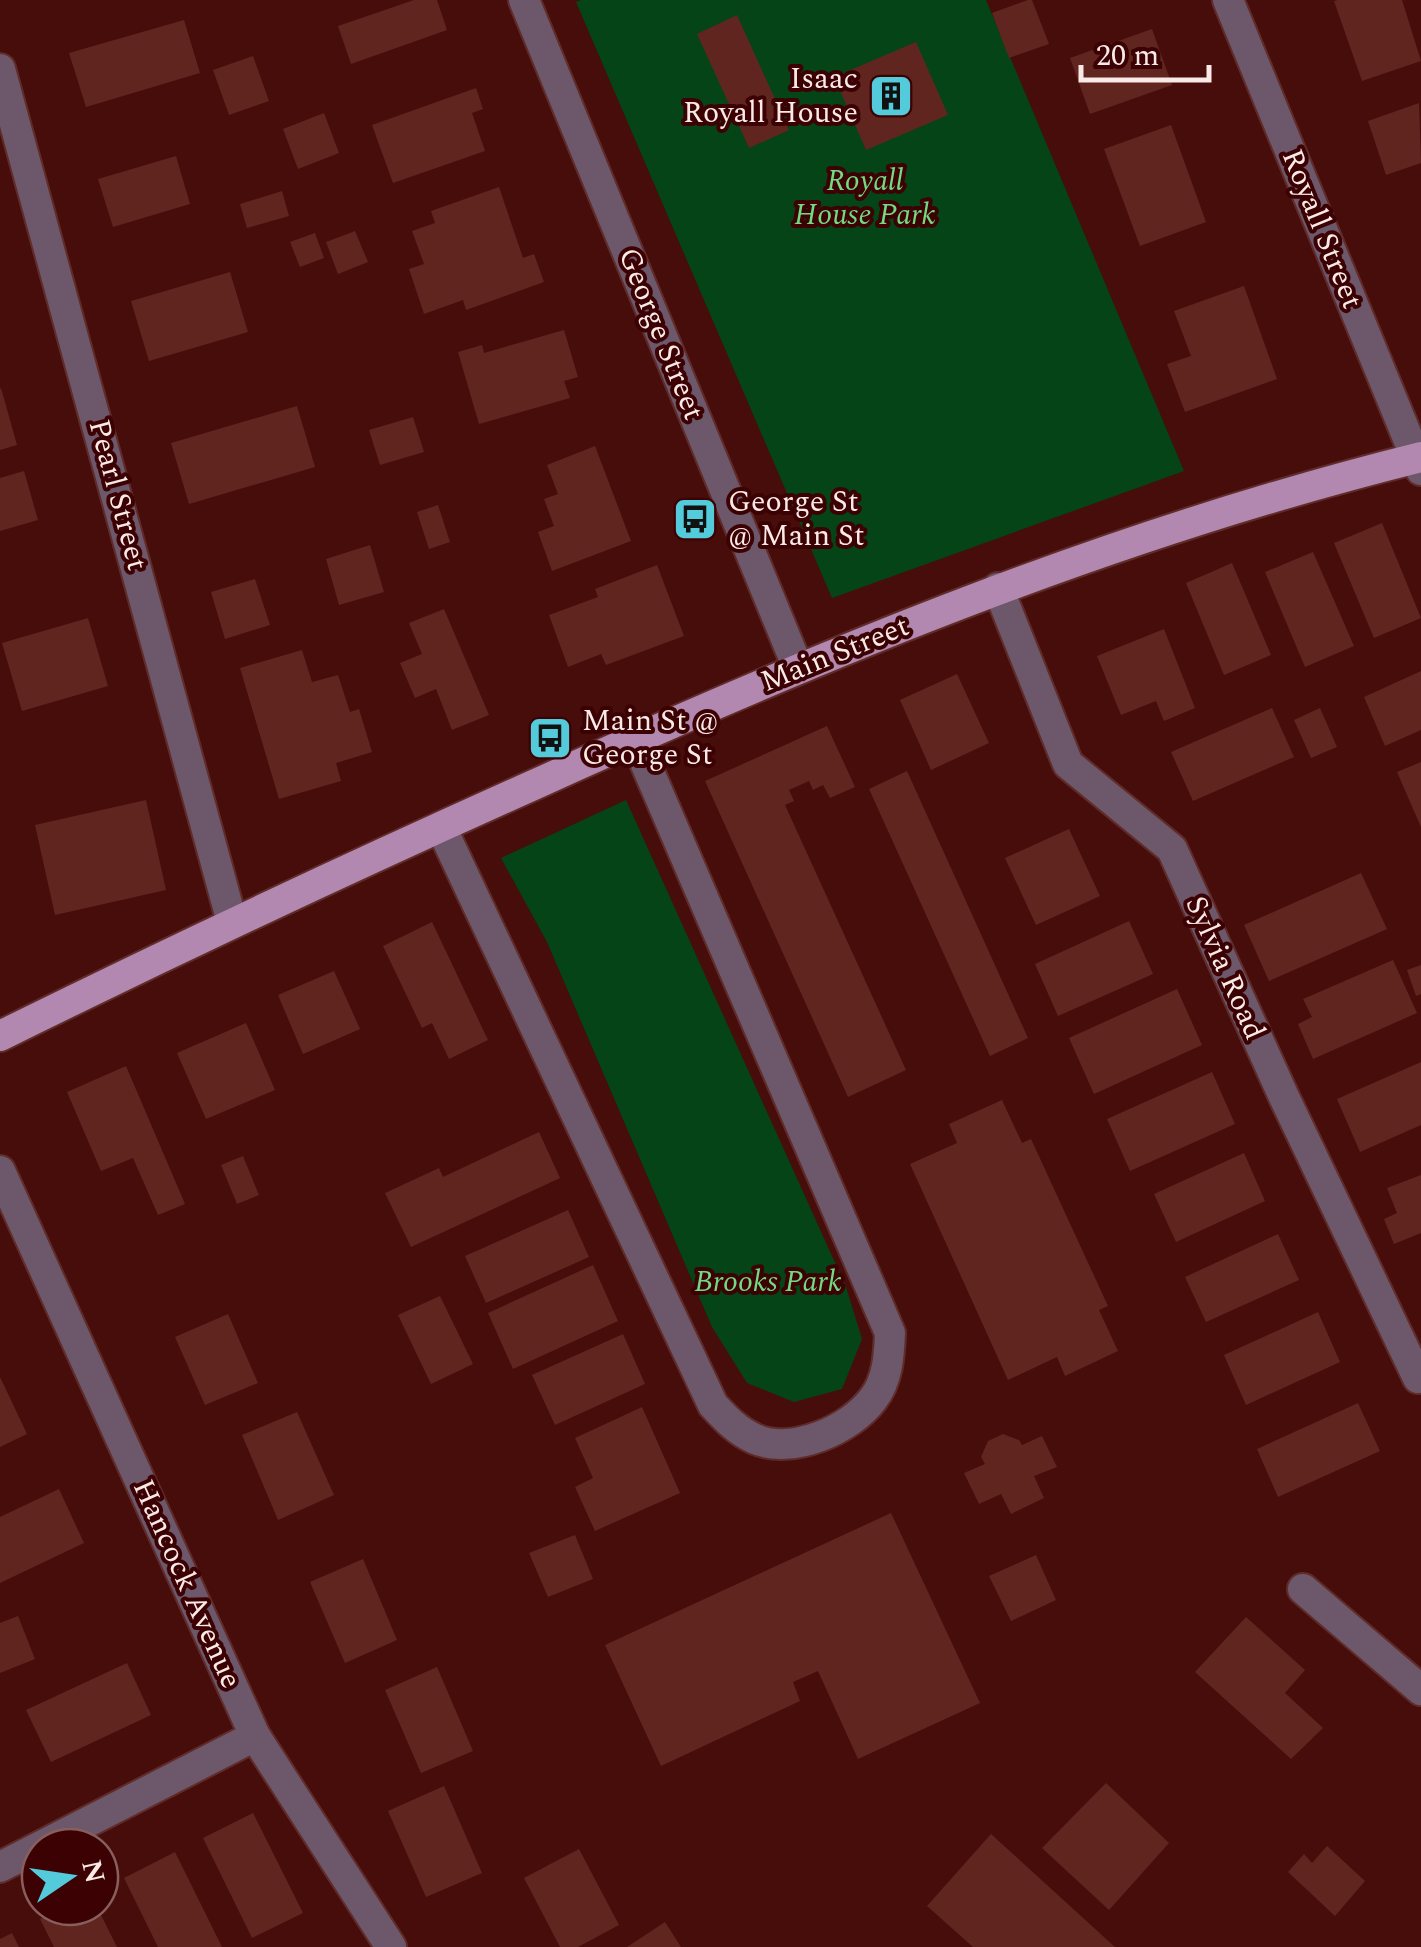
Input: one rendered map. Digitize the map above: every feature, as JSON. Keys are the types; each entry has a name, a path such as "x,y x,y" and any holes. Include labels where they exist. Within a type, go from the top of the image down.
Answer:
{"main road":[{"name":"Main Street","path":"0,1036 232,922 798,668 998,588 1201,520 1419,462"}],"street":[{"name":"George Street","path":"524,0 798,668"},
{"name":"Royall Street","path":"1228,0 1419,462"},
{"name":"Pearl Street","path":"0,69 232,922"},
{"name":"Sylvia Road","path":"998,588 1068,764 1172,849 1284,1097 1418,1378"},
{"path":"442,827 713,1405 737,1430 760,1441 784,1443 831,1431 854,1418 875,1397 888,1368 890,1332 634,739"},
{"name":"Hancock Avenue","path":"0,1171 255,1736 391,1947"},
{"path":"1303,1589 1421,1690"},
{"path":"0,1867 255,1736"}],"green space":[{"name":"Royall House Park","path":"986,0 1184,471 832,598 576,2"},
{"name":"Brooks Park","path":"626,800 846,1287 862,1339 842,1389 794,1402 747,1383 712,1327 547,942 501,858"}],"building":[{"path":"414,0 437,0 447,30 351,64 338,26"},
{"path":"1032,0 1049,44 1009,58 992,13"},
{"path":"1402,0 1421,61 1362,81 1334,1"},
{"path":"737,15 789,130 749,148 697,34"},
{"path":"184,20 200,73 86,107 69,53"},
{"path":"1152,29 1172,85 1090,114 1070,58"},
{"name":"Isaac Royall House","path":"916,42 948,115 866,150 834,77"},
{"path":"253,56 269,101 229,115 213,70"},
{"path":"476,88 483,109 472,113 485,151 393,183 372,125"},
{"path":"1419,103 1421,163 1386,175 1368,121"},
{"path":"324,113 339,153 298,169 283,129"},
{"path":"1171,125 1206,222 1140,246 1104,149"},
{"path":"176,156 190,204 113,227 98,179"},
{"path":"499,187 523,258 534,254 544,282 466,310 463,300 424,314 409,269 424,264 412,231 435,223 431,211"},
{"path":"282,191 289,216 247,228 240,204"},
{"path":"355,231 368,262 338,274 326,242"},
{"path":"315,233 324,258 300,267 290,242"},
{"path":"230,272 248,332 149,361 131,301"},
{"path":"1244,286 1277,379 1185,412 1167,364 1191,356 1174,311"},
{"path":"564,330 578,377 564,381 570,398 479,424 458,352 482,345 484,353"},
{"path":"0,389 17,445 0,450"},
{"path":"297,406 315,467 189,504 171,443"},
{"path":"413,417 424,452 380,465 369,430"},
{"path":"595,446 631,541 552,571 538,532 554,526 544,499 558,494 547,465"},
{"path":"24,471 38,520 0,531 0,478"},
{"path":"438,505 450,542 429,549 417,512"},
{"path":"1382,523 1421,618 1374,638 1334,543"},
{"path":"370,545 384,592 339,605 326,559"},
{"path":"1313,552 1354,646 1305,667 1265,572"},
{"path":"1232,563 1271,655 1224,675 1186,583"},
{"path":"657,565 684,636 606,665 601,654 568,667 549,615 598,597 595,589"},
{"path":"255,579 270,625 225,639 211,592"},
{"path":"444,609 489,715 452,730 436,689 415,698 400,663 422,654 409,623"},
{"path":"88,618 108,686 22,711 2,643"},
{"path":"1164,629 1195,708 1164,721 1156,701 1121,715 1097,656"},
{"path":"302,650 312,682 338,675 350,712 359,709 372,752 336,763 341,781 279,799 240,668"},
{"path":"1421,671 1421,730 1385,746 1364,697"},
{"path":"957,674 989,743 931,770 900,700"},
{"path":"1272,708 1294,757 1193,801 1171,752"},
{"path":"1320,708 1337,747 1311,758 1294,720"},
{"path":"827,726 855,787 830,798 823,785 813,790 809,781 789,790 794,801 785,805 906,1070 848,1097 705,781"},
{"path":"1421,762 1421,827 1397,772"},
{"path":"907,771 1028,1038 990,1056 869,789"},
{"path":"146,800 166,890 55,915 35,825"},
{"path":"1069,829 1100,896 1036,925 1005,858"},
{"path":"1361,873 1387,929 1269,981 1244,925"},
{"path":"1129,921 1153,974 1058,1016 1035,964"},
{"path":"432,922 488,1040 449,1059 432,1023 422,1028 383,946"},
{"path":"1393,960 1417,1013 1313,1059 1298,1024 1312,1017 1303,999"},
{"path":"1421,965 1421,994 1416,996 1407,970"},
{"path":"334,971 360,1029 303,1054 278,995"},
{"path":"1177,989 1202,1045 1094,1094 1069,1038"},
{"path":"246,1023 275,1090 206,1119 177,1053"},
{"path":"1421,1062 1421,1125 1360,1152 1337,1099"},
{"path":"126,1066 185,1204 158,1215 133,1158 101,1171 67,1092"},
{"path":"1212,1072 1235,1124 1130,1171 1107,1119"},
{"path":"1002,1100 1022,1143 1031,1139 1108,1306 1099,1310 1118,1351 1065,1376 1057,1357 1008,1380 910,1164 957,1143 949,1124"},
{"path":"539,1132 560,1178 411,1247 385,1193 439,1168 443,1177"},
{"path":"1244,1153 1265,1201 1176,1242 1154,1194"},
{"path":"243,1156 259,1195 237,1204 221,1165"},
{"path":"1421,1175 1421,1233 1394,1244 1384,1219 1397,1213 1387,1188"},
{"path":"568,1210 589,1257 486,1303 465,1256"},
{"path":"1278,1234 1299,1280 1206,1322 1185,1277"},
{"path":"593,1265 618,1321 513,1369 488,1313"},
{"path":"440,1296 473,1364 431,1384 398,1315"},
{"path":"1318,1312 1340,1362 1246,1405 1224,1355"},
{"path":"228,1314 258,1383 205,1405 175,1337"},
{"path":"623,1334 645,1384 555,1425 532,1375"},
{"path":"0,1377 27,1434 0,1447"},
{"path":"1358,1403 1380,1451 1278,1497 1257,1449"},
{"path":"642,1407 680,1493 595,1531 575,1487 593,1478 575,1438"},
{"path":"297,1412 334,1495 278,1520 242,1435"},
{"path":"1003,1434 1022,1445 1042,1436 1057,1467 1034,1476 1044,1498 1011,1514 1001,1494 979,1504 964,1473 985,1464 981,1457 988,1441"},
{"path":"59,1489 84,1543 0,1583 0,1517"},
{"path":"891,1513 980,1703 858,1759 818,1671 793,1682 800,1701 661,1766 605,1645"},
{"path":"575,1535 593,1579 548,1597 529,1553"},
{"path":"1036,1555 1056,1600 1011,1621 989,1576"},
{"path":"363,1559 397,1640 345,1663 310,1582"},
{"path":"18,1616 35,1659 0,1673 0,1623"},
{"path":"1246,1617 1305,1670 1285,1693 1323,1728 1291,1759 1195,1672"},
{"path":"127,1663 151,1715 51,1762 26,1710"},
{"path":"437,1667 473,1751 421,1773 385,1690"},
{"path":"1106,1783 1169,1843 1109,1910 1042,1848"},
{"path":"444,1786 482,1873 426,1897 388,1811"},
{"path":"253,1813 303,1913 252,1938 203,1838"},
{"path":"991,1834 1115,1947 973,1947 927,1906"},
{"path":"1327,1846 1365,1881 1335,1916 1288,1872 1304,1854 1312,1863"},
{"path":"579,1849 619,1925 578,1947 560,1947 524,1878"},
{"path":"175,1852 222,1947 158,1947 124,1878"},
{"path":"665,1922 681,1947 627,1947"},
{"path":"44,1927 107,1927 117,1947 54,1947"},
{"path":"12,1933 19,1947 0,1947 0,1939"}],"place":[{"name":"Isaac Royall House","path":"891,96"},
{"name":"George St @ Main St","path":"695,519"},
{"name":"Main St @ George St","path":"550,738"}]}
